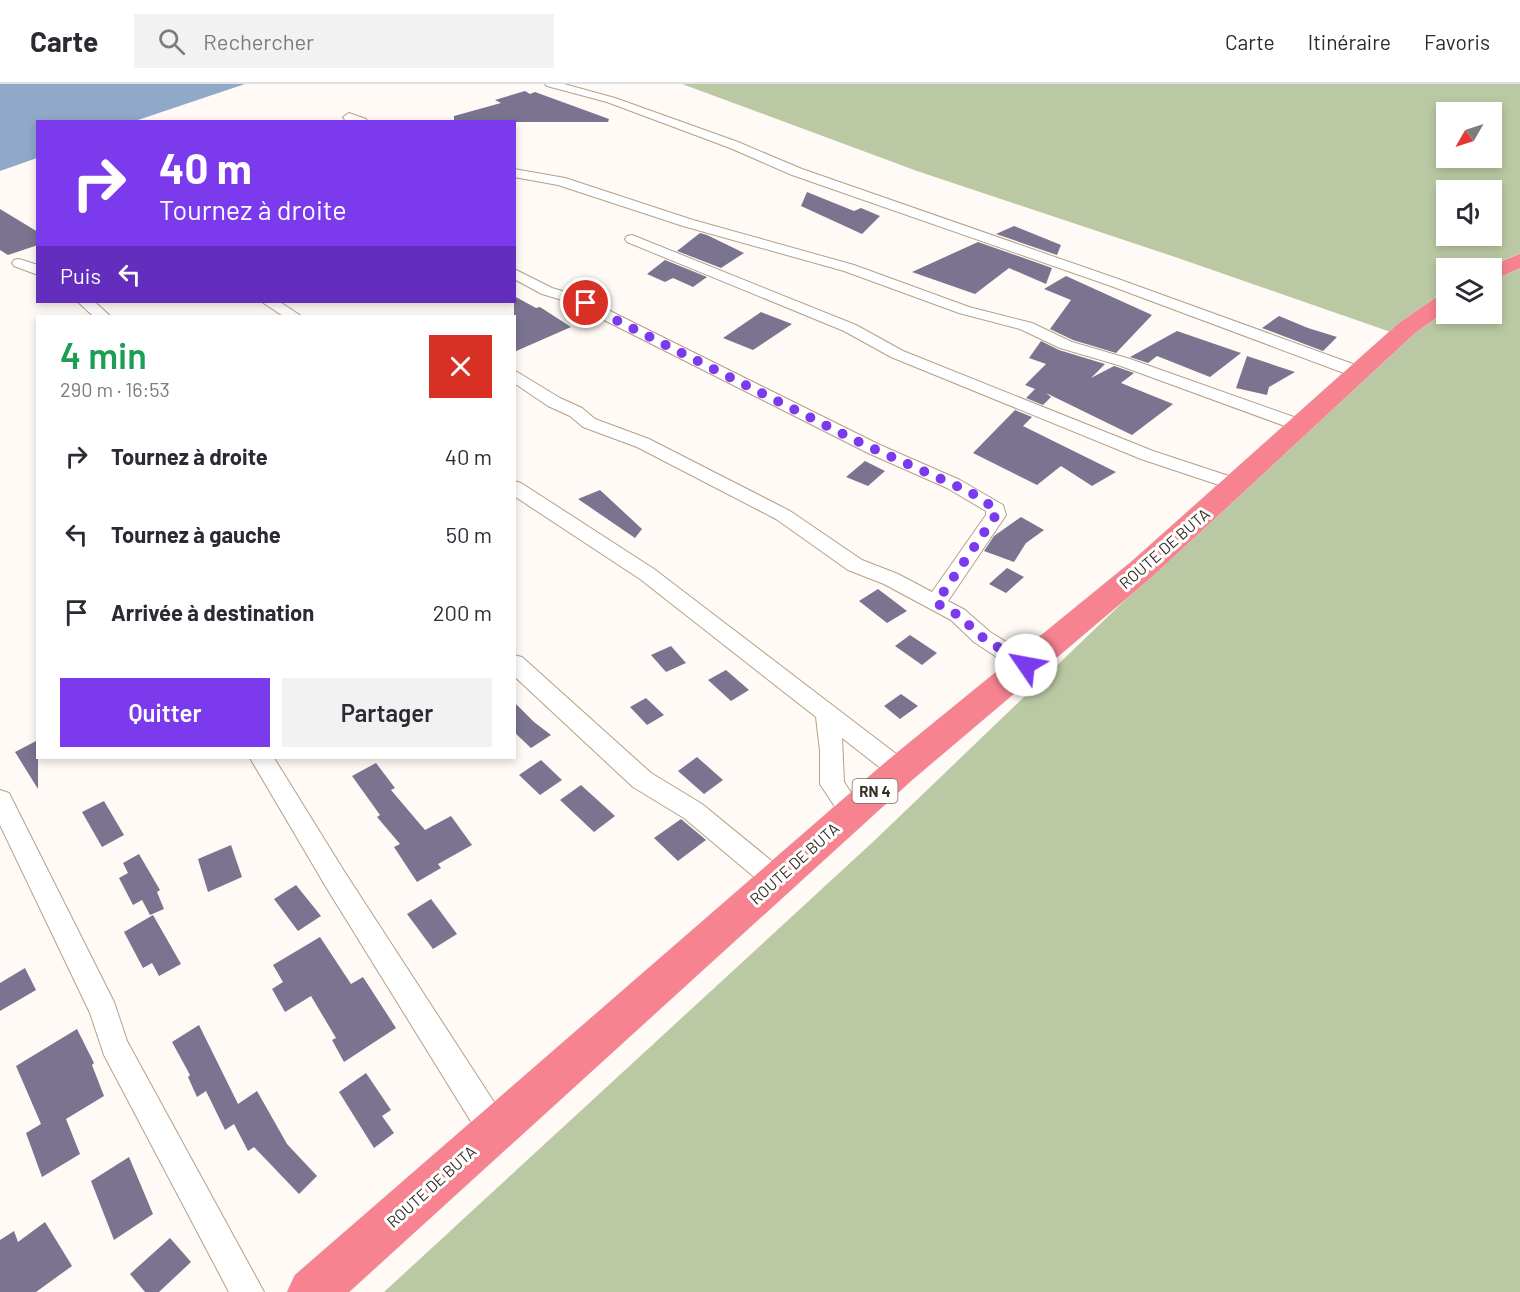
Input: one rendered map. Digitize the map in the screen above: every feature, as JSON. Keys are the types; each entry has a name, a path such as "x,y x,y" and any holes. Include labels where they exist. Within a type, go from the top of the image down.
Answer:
{"highway":[{"path":"1502,269 1520,260"},
{"name":"ROUTE DE BUTA","path":"312,1292 775,879 900,770 1142,569 1407,328 1436,308"}],"street":[{"path":"550,84 612,100 734,145 797,172 1116,283 1358,372"},
{"path":"349,117 357,120"},
{"path":"516,173 560,181 688,223 849,268 964,310 1026,326 1066,345 1124,362 1299,425"},
{"path":"632,239 850,328 897,354 1147,455 1234,484"},
{"path":"19,263 36,270"},
{"path":"516,274 547,291 591,305 600,312 730,379 991,504 996,509 996,515 936,603"},
{"path":"87,303 101,315"},
{"path":"272,303 291,315"},
{"path":"516,376 554,402 576,412 590,423 643,443 783,515 855,565 891,579 958,615 982,637 1026,665"},
{"path":"516,488 564,518 613,554 647,574 900,770"},
{"path":"516,665 642,780 693,811 775,879"},
{"path":"827,713 832,752 832,784 852,812"},
{"path":"263,759 335,879 494,1130"},
{"path":"0,800 104,1011 114,1045 247,1292"}],"green space":[{"path":"682,84 1520,84 1520,1292 384,1292 875,840 1247,483 1408,338 917,171"}],"water":[{"path":"0,84 245,84 138,120 36,120 36,158 0,171"}],"building":[{"path":"525,91 530,94 535,92 609,119 608,122 454,120 454,116 501,103 495,100"},
{"path":"807,192 854,211 861,208 880,216 862,234 801,206"},
{"path":"0,209 36,231 36,246 8,255 0,250"},
{"path":"1014,226 1061,245 1057,255 996,234"},
{"path":"700,233 744,253 721,268 677,251"},
{"path":"978,242 1052,268 1046,284 1009,268 975,294 912,272"},
{"path":"665,260 707,277 693,287 673,278 665,282 647,274"},
{"path":"1066,276 1152,315 1116,353 1073,340 1050,329 1071,300 1044,289"},
{"path":"516,297 536,308 540,307 571,327 516,351 516,315 514,315"},
{"path":"761,312 792,324 753,350 723,338"},
{"path":"1279,316 1337,337 1323,351 1262,328"},
{"path":"1177,331 1241,353 1210,377 1157,356 1148,363 1130,357"},
{"path":"1041,341 1059,350 1105,364 1091,378 1114,366 1134,373 1121,383 1173,404 1132,435 1046,393 1051,397 1043,405 1026,398 1035,389 1025,385 1046,364 1029,358"},
{"path":"1247,356 1295,372 1269,387 1267,395 1236,388"},
{"path":"1015,410 1032,417 1023,426 1116,472 1092,486 1061,466 1037,485 973,453"},
{"path":"865,461 885,471 868,486 846,477"},
{"path":"600,490 642,529 635,538 578,499"},
{"path":"1021,517 1044,530 1026,543 1014,562 984,551 994,536"},
{"path":"1007,568 1024,577 1006,593 989,584"},
{"path":"878,589 907,611 887,623 859,601"},
{"path":"910,635 937,653 922,665 895,646"},
{"path":"671,646 686,663 666,672 651,655"},
{"path":"726,670 749,690 731,701 708,680"},
{"path":"901,694 918,706 900,719 884,706"},
{"path":"646,698 664,715 647,725 630,707"},
{"path":"516,704 551,735 531,748 516,734"},
{"path":"36,741 38,789 15,752"},
{"path":"697,757 723,780 704,794 678,771"},
{"path":"541,760 562,780 540,795 519,775"},
{"path":"376,763 395,788 391,790 425,830 451,816 472,845 438,864 441,868 417,882 394,847 400,844 377,817 380,815 352,776"},
{"path":"581,785 615,816 594,832 560,800"},
{"path":"104,801 124,835 102,847 82,812"},
{"path":"681,819 706,840 678,861 654,838"},
{"path":"231,845 242,877 208,892 198,859"},
{"path":"139,854 160,890 157,892 164,909 150,915 142,900 133,905 119,878 128,873 123,863"},
{"path":"296,885 321,916 298,931 274,899"},
{"path":"431,899 457,934 433,949 407,914"},
{"path":"153,915 181,964 159,976 152,963 143,968 124,932"},
{"path":"320,937 351,984 363,977 396,1028 344,1062 332,1040 336,1038 311,996 285,1012 272,989 283,982 273,965"},
{"path":"25,968 36,990 0,1011 0,983"},
{"path":"199,1025 238,1104 257,1091 287,1144 317,1176 299,1194 254,1147 248,1151 234,1124 225,1130 206,1091 197,1097 188,1077 190,1075 172,1042"},
{"path":"77,1029 94,1063 92,1065 104,1096 66,1119 80,1154 42,1177 26,1133 41,1124 16,1066"},
{"path":"366,1073 391,1110 382,1116 394,1133 374,1148 339,1092"},
{"path":"129,1157 153,1214 114,1240 91,1181"},
{"path":"45,1222 72,1266 36,1292 0,1292 0,1240 14,1231 18,1242"},
{"path":"170,1238 191,1262 159,1292 145,1292 130,1274"}],"route":[{"path":"586,303 730,379 919,471 970,492 996,509 996,515 936,603 958,615 968,627 1026,665"}]}
